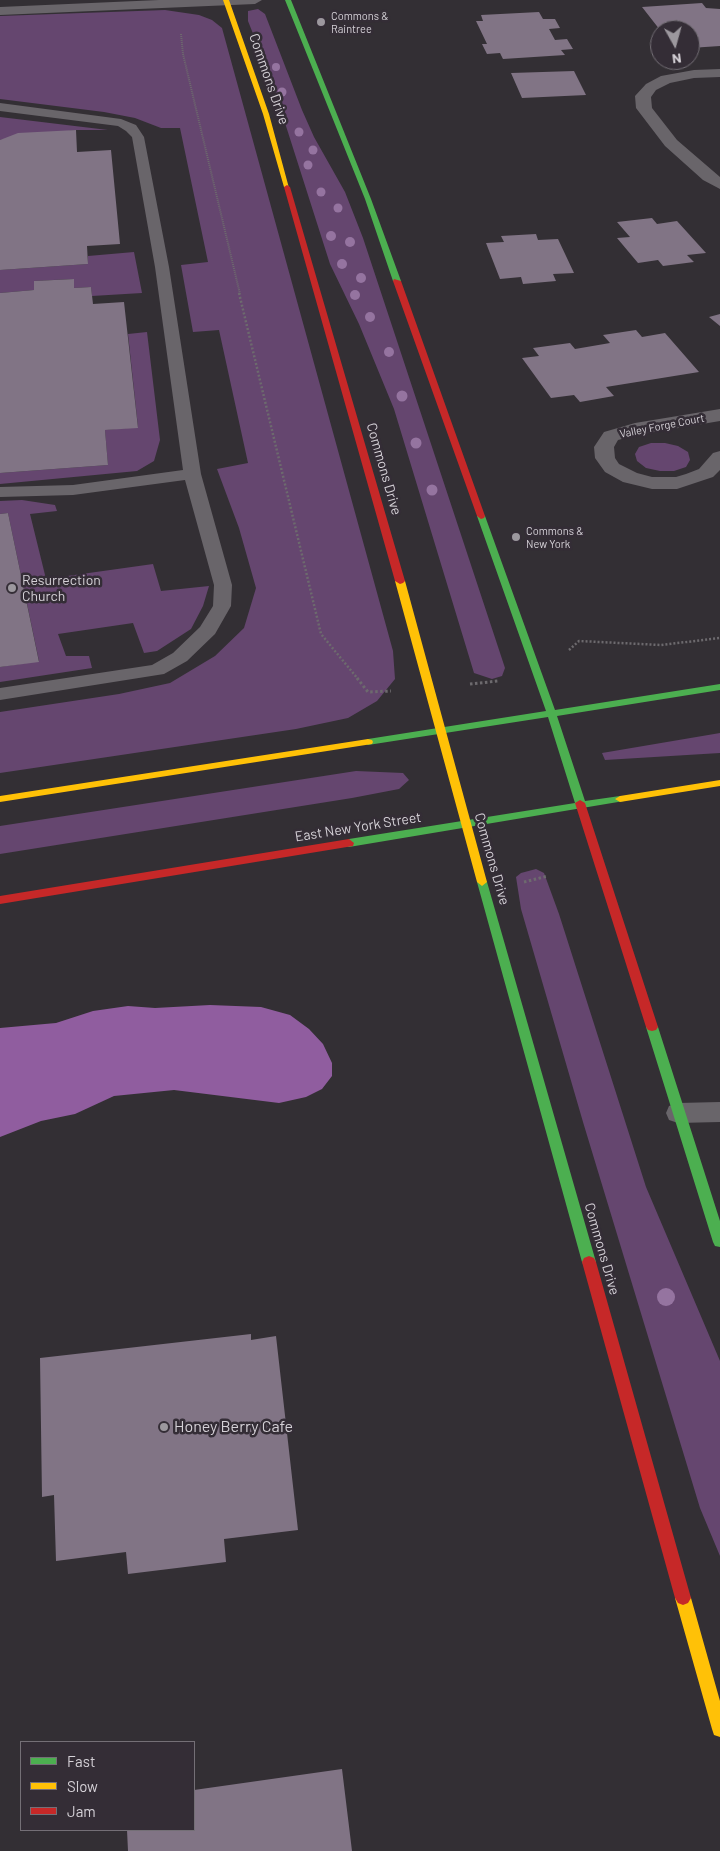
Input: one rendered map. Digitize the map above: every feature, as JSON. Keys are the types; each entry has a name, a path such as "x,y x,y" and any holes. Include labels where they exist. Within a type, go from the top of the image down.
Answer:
{"street":[{"path":"0,11 255,0"},
{"path":"288,0 368,199 551,712 720,1242"},
{"name":"Commons Drive","path":"226,1 266,114 430,688 466,825 720,1729"},
{"path":"720,73 666,78 651,87 643,96 644,108 671,143 709,177 720,184"},
{"name":"Valley Forge Court","path":"720,415 635,429 611,436 604,447 605,458 612,468 630,478 652,484 678,483 706,473 720,457"},
{"path":"0,799 720,687"},
{"name":"East New York Street","path":"0,900 720,783"}],"lane":[{"path":"0,107 120,123 131,128 138,137 162,267 192,474 223,585 222,606 208,630 180,657 157,670 0,694"},
{"path":"0,492 73,490 192,474"},
{"path":"678,1113 720,1112"}],"path":[{"path":"181,30 187,73 300,553 322,634 368,692 537,677 579,641 661,644 720,638"},
{"path":"522,882 548,876"}],"shaded area":[{"path":"258,9 265,14 302,110 314,137 345,192 363,238 505,668 502,676 492,679 474,673 394,409 359,324 330,264 271,79 248,21 248,11"},
{"path":"165,10 199,15 212,20 222,28 393,651 395,679 377,701 348,718 296,729 0,773 0,712 119,694 170,683 215,656 244,628 256,588 239,528 217,469 248,463 219,330 193,332 181,265 208,262 180,128 161,128 135,118 104,112 0,99 0,16"},
{"path":"0,117 108,130 76,130 0,140"},
{"path":"134,252 142,293 92,296 91,287 74,288 73,279 34,281 34,290 0,293 0,270 88,264 88,256"},
{"path":"147,332 160,440 154,461 137,471 0,484 0,473 108,465 105,430 138,427 128,334"},
{"path":"651,443 665,443 678,446 688,452 690,460 686,467 674,471 646,468 637,461 635,454 639,447"},
{"path":"22,500 55,505 57,511 30,514 46,579 153,564 161,591 209,586 203,606 191,629 157,651 144,653 133,623 58,634 66,656 89,656 92,668 0,682 0,667 39,661 8,513 0,514 0,501"},
{"path":"720,733 720,753 605,760 602,753"},
{"path":"356,771 403,773 409,780 399,789 352,798 0,854 0,826"},
{"path":"536,869 544,873 559,914 646,1187 720,1361 720,1556 700,1508 583,1122 521,909 516,877 521,873"},
{"path":"210,1005 261,1007 290,1015 309,1029 323,1044 332,1063 332,1076 322,1089 306,1097 279,1103 174,1090 114,1096 75,1114 41,1121 0,1137 0,1028 56,1023 93,1011 128,1006 155,1008"}],"building":[{"path":"702,3 706,8 720,9 720,46 700,47 700,20 652,20 642,7"},
{"path":"539,12 543,19 555,19 560,28 549,29 555,40 567,39 573,49 561,50 565,55 503,59 500,53 487,54 482,44 487,44 476,21 483,21 481,15"},
{"path":"574,71 586,95 522,98 511,73"},
{"path":"76,130 77,152 111,150 120,244 87,246 88,264 0,270 0,140 18,133"},
{"path":"652,218 657,224 677,221 706,253 687,255 694,262 663,266 658,260 638,263 617,238 630,237 617,222"},
{"path":"536,234 538,240 558,239 574,273 553,274 556,281 523,284 521,277 500,279 486,243 504,242 501,236"},
{"path":"74,279 74,288 91,287 93,304 124,302 138,428 105,430 108,465 0,473 0,293 34,290 34,281"},
{"path":"720,314 720,326 709,317"},
{"path":"636,330 642,337 665,333 699,372 606,387 614,396 580,402 574,395 551,398 522,358 539,356 533,348 570,343 575,349 610,343 603,335"},
{"name":"Resurrection Church","path":"8,513 39,662 0,667 0,514"},
{"name":"Honey Berry Cafe","path":"251,1334 251,1340 276,1336 298,1530 224,1539 226,1562 128,1574 126,1552 56,1561 54,1495 42,1497 40,1358"},
{"path":"342,1769 352,1851 128,1851 127,1831 195,1831 195,1790"}],"traffic: fast":[{"path":"288,0 368,199 397,281"},
{"path":"481,516 551,712 580,803"},
{"path":"368,742 720,687"},
{"path":"349,843 620,799"},
{"path":"482,882 589,1262"},
{"path":"652,1027 720,1242"}],"traffic: slow":[{"path":"226,0 266,114 287,187"},
{"path":"400,581 482,882"},
{"path":"0,799 368,742"},
{"path":"620,799 720,783"},
{"path":"683,1598 720,1729"}],"traffic: jam":[{"path":"287,187 400,581"},
{"path":"397,281 481,516"},
{"path":"580,803 652,1027"},
{"path":"0,900 349,843"},
{"path":"589,1262 683,1598"}],"place":[{"name":"Commons & Raintree","path":"321,22"},
{"name":"Commons & New York","path":"516,537"},
{"name":"Resurrection Church","path":"12,588"},
{"name":"Honey Berry Cafe","path":"164,1427"}]}
